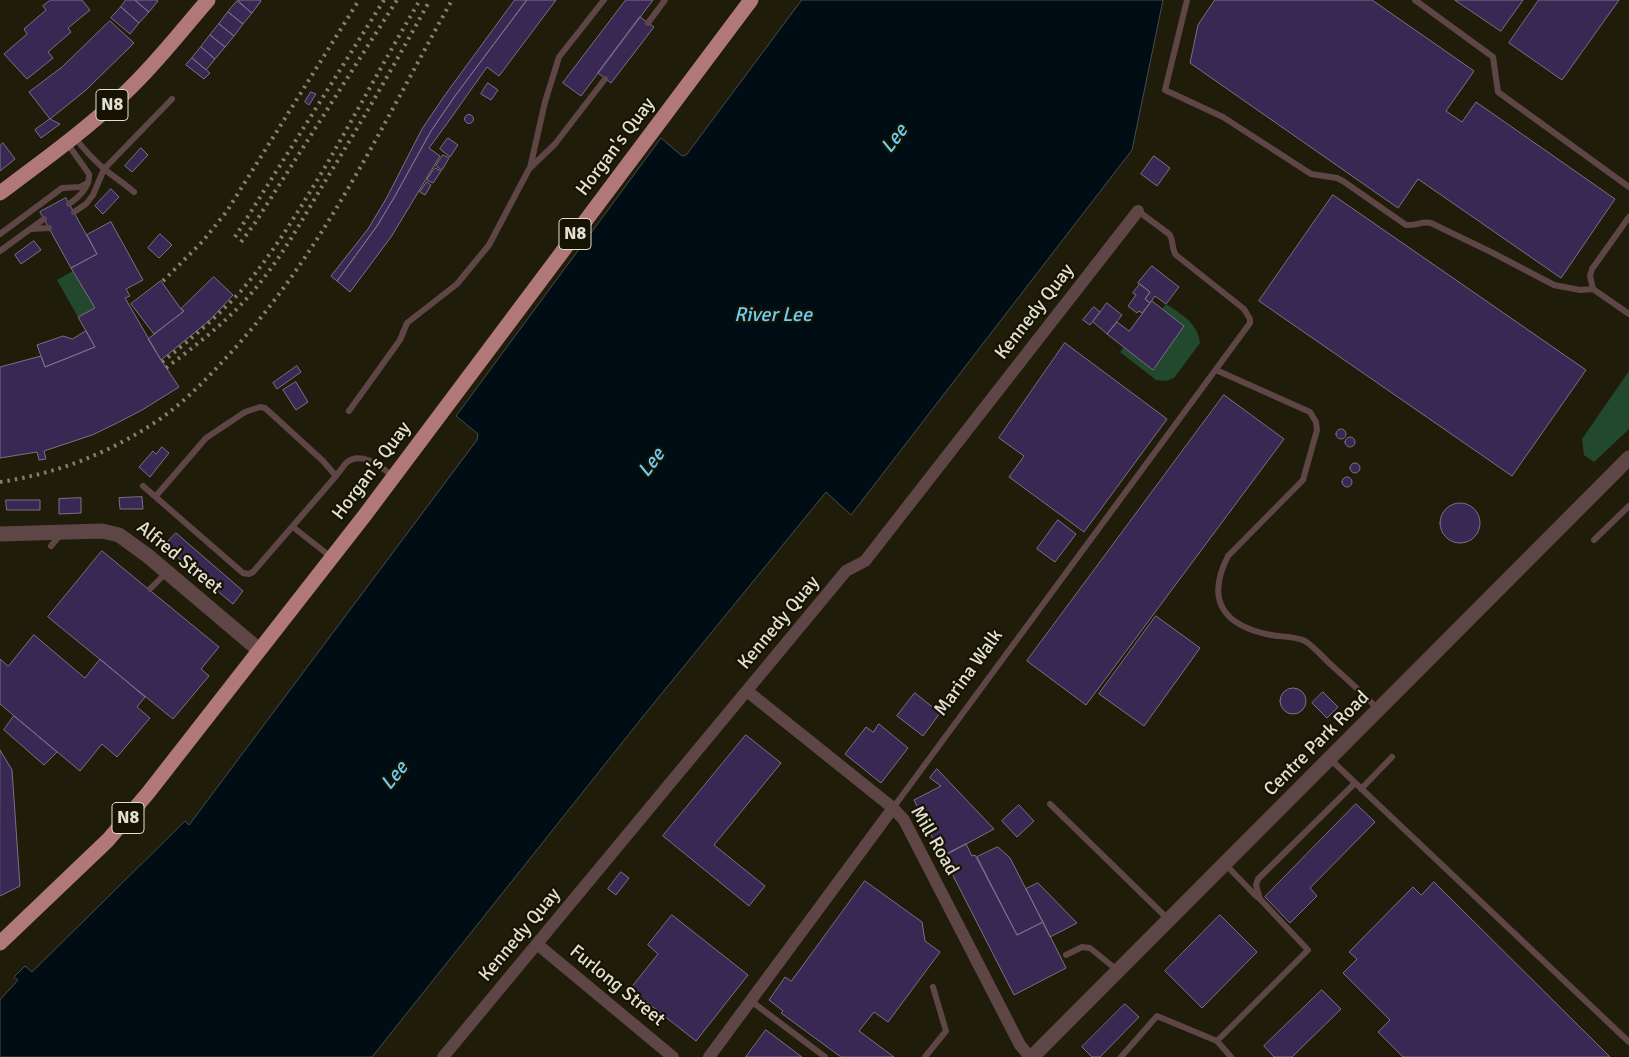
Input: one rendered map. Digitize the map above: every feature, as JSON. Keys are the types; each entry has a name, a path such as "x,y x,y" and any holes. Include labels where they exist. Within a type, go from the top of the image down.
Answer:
{"highway":[{"name":"N8","path":"0,193 70,139 126,92 159,58 208,0"},
{"name":"Horgan's Quay","path":"0,943 101,847 128,818 394,476 752,0"}],"street":[{"name":"Kennedy Quay","path":"443,1057 846,571 865,561 1138,211"},
{"name":"Centre Park Road","path":"1031,1057 1629,458"},
{"name":"Alfred Street","path":"0,534 102,531 119,535 167,572 259,650"},
{"name":"Mill Road","path":"747,690 893,808 904,820 1020,1045 1031,1057"},
{"name":"Marina Walk","path":"709,1057 893,808"},
{"name":"Furlong Street","path":"537,944 673,1057"}],"lane":[{"path":"349,410 400,340 406,323 457,284 489,245 529,169 545,102 560,57 604,0"},
{"path":"648,23 665,0"},
{"path":"1187,0 1166,90 1223,117 1312,174 1337,178 1343,181 1406,225 1431,223 1554,285 1580,290 1594,289"},
{"path":"1415,0 1493,57 1498,92 1629,187"},
{"path":"529,169 555,144 605,79"},
{"path":"74,212 86,204 93,195 104,169 172,99"},
{"path":"70,139 134,192"},
{"path":"69,204 82,193 88,183 89,174 70,139"},
{"path":"0,234 62,188 80,187 88,183"},
{"name":"Marina Walk","path":"893,808 1250,323 1250,319 1244,309 1176,255 1172,247 1171,237 1138,211"},
{"path":"1629,216 1592,269 1590,276 1594,289 1629,314"},
{"path":"0,251 44,219"},
{"path":"30,229 49,228"},
{"path":"1216,370 1310,412 1316,422 1316,430 1303,480 1228,556 1224,563 1218,578 1217,587 1223,610 1234,622 1244,626 1269,634 1303,640 1379,710"},
{"path":"156,496 206,438 245,412 260,407 265,408 323,460 336,476"},
{"path":"144,486 243,573 249,574 253,572 294,526 346,463 360,458 368,460 394,476"},
{"path":"1594,540 1629,506"},
{"path":"294,526 331,557"},
{"path":"51,546 63,532"},
{"path":"150,589 167,572"},
{"path":"1360,789 1392,757"},
{"path":"1330,759 1629,1042"},
{"path":"1260,900 1256,885 1258,879 1354,783"},
{"path":"1050,804 1169,920"},
{"path":"1216,1041 1308,950 1225,864"},
{"path":"1066,955 1087,947 1118,971"},
{"path":"925,1057 946,1031 933,987"},
{"path":"750,1001 826,1057"},
{"path":"1121,1057 1157,1016 1216,1041 1232,1057"}],"green space":[{"path":"73,271 95,308 78,317 57,280"},
{"path":"1166,304 1188,320 1196,330 1200,343 1174,378 1166,381 1156,380 1120,352 1124,347 1153,370 1184,326 1162,309"},
{"path":"1629,371 1629,429 1594,462 1584,455 1582,439"}],"water":[{"name":"River Lee","path":"802,0 1163,0 1132,150 851,515 826,492 641,719 372,1057 0,1057 0,1000 18,980 14,977 25,966 32,972 185,821 189,825 477,440 478,434 456,416 661,138 682,156 686,155"}],"building":[{"path":"51,0 82,0 90,10 68,28 71,32 48,52 53,58 27,79 4,54 27,34 24,29 46,10 43,6"},
{"path":"126,0 135,0 149,12 139,23 121,7"},
{"path":"135,0 157,0 158,1 149,12"},
{"path":"238,0 260,0 261,1 252,13"},
{"path":"515,0 527,0 431,131 377,226 337,281 331,276 368,229 386,199 422,129"},
{"path":"527,0 556,0 499,76 487,67 429,148 440,156 391,237 350,292 337,281 377,226 431,131"},
{"path":"626,0 653,0 581,96 563,83"},
{"path":"1215,0 1372,0 1474,71 1446,111 1462,122 1476,102 1615,199 1561,278 1418,179 1398,208 1190,63 1198,25"},
{"path":"1455,0 1523,0 1501,31"},
{"path":"1539,0 1619,0 1562,80 1509,43"},
{"path":"237,1 252,13 243,24 228,12"},
{"path":"121,7 139,23 130,34 111,18"},
{"path":"228,12 243,24 234,36 219,24"},
{"path":"640,17 654,27 611,83 598,73"},
{"path":"110,21 134,43 86,90 50,119 29,92 62,67"},
{"path":"219,24 234,36 225,47 210,35"},
{"path":"210,35 225,47 215,59 201,47"},
{"path":"201,47 215,59 206,70 192,58"},
{"path":"192,58 210,73 204,79 186,65"},
{"path":"488,83 498,90 491,100 481,94"},
{"path":"311,92 316,94 309,105 305,102"},
{"path":"469,114 474,119 469,124 464,119"},
{"path":"50,119 60,124 41,138 35,130"},
{"path":"448,138 458,145 450,157 440,149"},
{"path":"3,143 15,159 0,171 0,146"},
{"path":"141,148 148,155 132,172 125,166"},
{"path":"443,155 449,158 442,170 436,166"},
{"path":"1154,156 1170,168 1157,186 1141,174"},
{"path":"435,168 441,171 433,183 427,180"},
{"path":"427,182 431,185 425,195 420,192"},
{"path":"111,189 119,197 103,214 95,206"},
{"path":"1333,195 1586,370 1512,476 1259,301"},
{"path":"66,198 97,254 71,268 40,212"},
{"path":"111,222 143,280 126,289 130,296 125,298 179,387 142,410 92,435 44,451 46,459 39,460 37,452 0,458 0,367 41,356 45,367 95,347 78,317 95,308 71,268 97,254 87,235"},
{"path":"160,234 172,245 159,258 148,248"},
{"path":"34,241 41,250 21,264 15,255"},
{"path":"1152,266 1179,287 1166,304 1155,296 1150,303 1145,299 1150,292 1138,283"},
{"path":"214,277 233,295 210,320 161,360 148,339 184,311 181,309"},
{"path":"161,281 184,311 154,334 131,304"},
{"path":"1140,284 1150,292 1145,299 1150,303 1142,313 1139,311 1137,313 1128,306 1136,295 1133,293"},
{"path":"1152,301 1184,326 1153,370 1107,334 1117,322 1129,331"},
{"path":"1107,303 1122,315 1107,334 1093,322"},
{"path":"1094,307 1100,312 1090,325 1083,320"},
{"path":"86,331 95,347 45,367 37,345 63,336 72,339"},
{"path":"1065,343 1167,419 1084,532 1009,477 1024,456 999,438"},
{"path":"297,366 301,372 277,389 273,383"},
{"path":"296,382 308,402 296,410 283,390"},
{"path":"1224,395 1284,439 1086,705 1027,661"},
{"path":"1339,429 1343,429 1346,434 1343,439 1339,439 1336,436 1336,432"},
{"path":"1348,437 1352,437 1355,442 1352,447 1348,447 1345,444 1345,440"},
{"path":"162,447 169,453 150,477 139,467 153,451 156,454"},
{"path":"1353,463 1357,463 1360,468 1357,473 1353,473 1350,470 1350,466"},
{"path":"1345,477 1349,477 1352,482 1349,487 1345,487 1342,484 1342,480"},
{"path":"142,497 143,509 120,509 119,498"},
{"path":"81,498 81,513 59,514 59,499"},
{"path":"6,500 40,500 40,510 7,510"},
{"path":"1460,503 1474,509 1480,523 1474,537 1460,543 1446,537 1440,523 1446,509"},
{"path":"1058,520 1076,534 1055,562 1037,549"},
{"path":"176,533 243,591 233,604 164,546"},
{"path":"102,551 219,647 201,669 209,676 173,719 48,617"},
{"path":"1156,616 1200,648 1144,726 1099,694"},
{"path":"34,635 85,678 100,659 145,697 137,707 150,718 117,757 102,744 80,771 0,704 0,659 8,666"},
{"path":"1293,688 1302,692 1306,701 1302,710 1293,714 1284,710 1280,701 1284,692"},
{"path":"1323,692 1338,707 1327,718 1312,703"},
{"path":"915,693 940,713 923,736 897,716"},
{"path":"14,716 57,752 44,765 4,730"},
{"path":"879,724 908,748 881,783 845,754 866,727 873,732"},
{"path":"746,735 781,763 714,845 765,886 749,906 663,836"},
{"path":"0,750 12,770 20,886 0,896"},
{"path":"937,769 994,829 942,857 914,800 941,786 930,778"},
{"path":"1356,804 1375,822 1310,888 1317,896 1290,923 1265,897"},
{"path":"1019,805 1034,821 1017,837 1002,821"},
{"path":"966,844 972,856 975,855 1017,935 1043,922 1066,968 1014,995 943,856"},
{"path":"998,847 1010,858 1043,922 1017,935 977,857"},
{"path":"621,872 629,878 616,895 608,889"},
{"path":"865,881 922,922 925,941 940,952 888,1022 874,1012 859,1031 894,1057 841,1057 781,1013 783,1011 769,1000 785,977 791,981"},
{"path":"1434,882 1610,1057 1403,1057 1378,1032 1390,1020 1343,973 1357,959 1349,952 1413,887 1421,895"},
{"path":"1038,883 1077,923 1050,937 1026,889"},
{"path":"672,915 748,975 696,1041 630,989 658,954 648,945"},
{"path":"1220,915 1257,952 1202,1008 1165,971"},
{"path":"1322,990 1341,1009 1292,1057 1274,1057 1264,1046"},
{"path":"1125,1004 1139,1017 1100,1057 1092,1057 1082,1047"},
{"path":"766,1030 802,1057 746,1057"}],"railway":[{"path":"163,281 203,241 227,211 359,0"},
{"path":"235,237 384,0"},
{"path":"241,242 397,0"},
{"path":"162,362 222,310 241,291 265,260 298,212 328,162 420,0"},
{"path":"166,368 230,316 260,283 280,256 351,138 430,0"},
{"path":"0,482 40,474 78,462 134,436 171,411 216,369 259,320 321,233 375,141 452,0"}],"water label":[{"name":"Lee","path":"895,139"},
{"name":"Lee","path":"652,463"},
{"name":"Lee","path":"395,776"}]}
